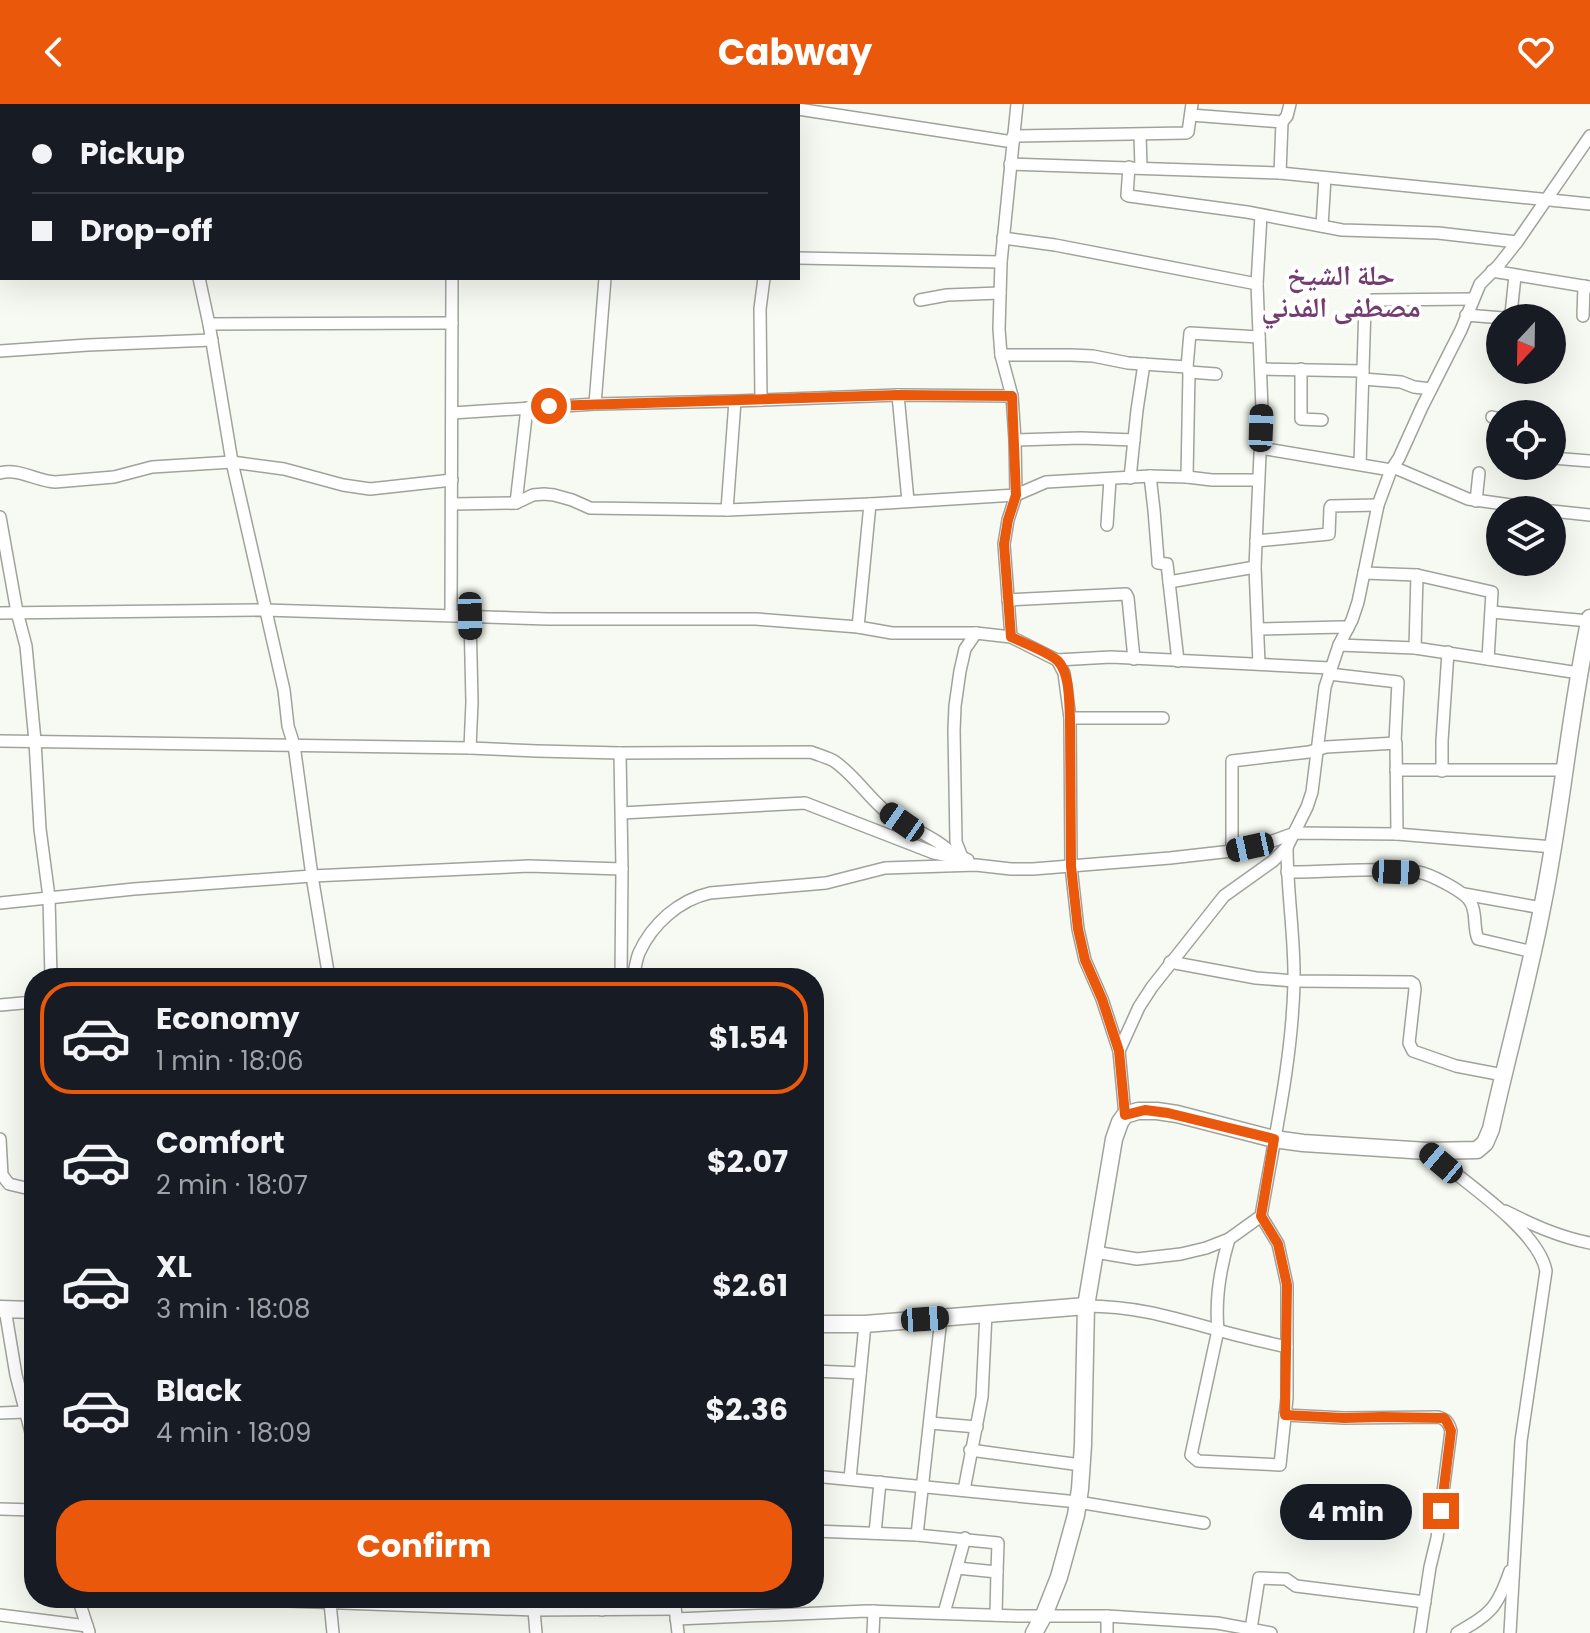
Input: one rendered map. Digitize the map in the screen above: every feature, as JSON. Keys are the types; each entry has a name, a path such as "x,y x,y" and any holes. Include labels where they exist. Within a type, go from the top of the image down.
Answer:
{"street":[{"path":"1011,637 1004,544 1016,495 1015,440 1012,396 1001,355 1000,293 1017,104"},
{"path":"1280,173 1282,122 1290,104"},
{"path":"800,109 1013,139 1186,133 1192,110 1282,122"},
{"path":"1140,135 1128,196 1247,212 1350,231 1438,233 1517,242"},
{"path":"1119,1051 1139,1007 1170,962 1224,896 1273,861 1295,833 1312,792 1330,671 1358,602 1378,505 1392,468 1461,330 1480,284 1517,242 1590,136"},
{"path":"1010,164 1280,173 1590,204"},
{"path":"1322,226 1325,178"},
{"path":"1259,664 1255,567 1260,448 1261,369 1257,284 1261,215"},
{"path":"1003,238 1257,284"},
{"path":"800,258 1001,262"},
{"path":"1492,271 1587,287 1583,316"},
{"path":"1509,304 1515,276"},
{"path":"199,280 232,462 284,690 327,968"},
{"path":"451,615 452,280"},
{"path":"595,404 605,280"},
{"path":"761,400 760,309 764,280"},
{"path":"920,300 947,295 1000,293"},
{"path":"1360,464 1365,306 1368,302 1473,299"},
{"path":"1466,315 1486,316"},
{"path":"209,324 452,323"},
{"path":"1187,477 1190,333 1259,337"},
{"path":"0,351 212,340"},
{"path":"1001,355 1071,355 1216,374"},
{"path":"1130,478 1144,364"},
{"path":"1261,369 1363,375 1431,389"},
{"path":"1301,369 1301,419 1322,420"},
{"path":"452,413 595,404 898,395 1012,396"},
{"path":"898,395 908,501"},
{"path":"727,510 735,401"},
{"path":"516,503 527,408"},
{"path":"1015,440 1134,440"},
{"path":"1260,448 1392,468 1459,496 1486,502"},
{"path":"1566,459 1590,461"},
{"path":"0,473 25,473 55,482 114,477 152,467 232,462 284,469 370,489 452,480"},
{"path":"1476,501 1479,473"},
{"path":"452,504 516,503 533,495 544,494 572,500 590,508 727,510 1016,495 1046,482 1150,476 1258,480"},
{"path":"1150,476 1158,563 1167,564 1178,661"},
{"path":"1107,525 1110,479"},
{"path":"858,627 870,504"},
{"path":"1256,541 1328,534 1331,506 1378,505"},
{"path":"1566,512 1590,515"},
{"path":"0,517 2,542 26,646 40,829 49,897 51,968"},
{"path":"1169,582 1255,567"},
{"path":"1364,573 1417,575 1492,592 1488,659"},
{"path":"1415,648 1417,575"},
{"path":"1008,600 1126,594 1134,659"},
{"path":"0,613 265,610 756,619 858,627 892,633 976,633 1011,637 1057,660 1111,657 1259,664 1330,671 1398,682 1395,742 1397,834"},
{"path":"1034,1633 1063,1564 1078,1502 1086,1306 1114,1139 1125,1115 1145,1110 1168,1113 1274,1139 1316,1145 1473,1152 1488,1138 1542,908 1590,620 1492,612"},
{"path":"470,616 470,748"},
{"path":"1258,629 1348,628"},
{"path":"959,857 956,842 954,730 960,671 965,649 976,633"},
{"path":"1339,645 1415,648 1579,673"},
{"path":"1442,771 1448,652"},
{"path":"1057,660 1067,686 1070,718 1071,866 1078,929 1085,960 1119,1051 1125,1115"},
{"path":"1070,718 1163,718"},
{"path":"0,741 620,753 811,752 833,761 883,809 976,865"},
{"path":"1232,851 1232,761 1395,742"},
{"path":"620,753 621,968"},
{"path":"1396,770 1566,770"},
{"path":"622,813 805,803 934,853 959,857"},
{"path":"635,968 638,954 657,925 696,896 826,883 885,868 976,865 1033,869 1170,858 1232,851 1295,833 1397,834 1553,847"},
{"path":"1229,1239 1220,1277 1218,1330 1191,1455 1194,1460 1280,1465 1285,1415 1287,1285 1278,1244 1261,1216 1288,1059 1294,981 1287,847"},
{"path":"0,903 312,876 529,866 622,869"},
{"path":"1287,872 1419,872 1452,887 1471,900 1478,939 1533,952"},
{"path":"1464,894 1542,908"},
{"path":"1170,962 1256,978 1411,982 1415,989 1409,1043 1413,1051 1456,1066 1503,1075"},
{"path":"0,1005 24,1003"},
{"path":"0,1139 2,1175 9,1184 24,1188"},
{"path":"1427,1151 1500,1208 1540,1252 1546,1271 1521,1441 1510,1633"},
{"path":"1500,1208 1549,1233 1590,1243"},
{"path":"1095,1252 1137,1259 1160,1258 1206,1248 1229,1239 1261,1216"},
{"path":"824,1324 865,1324 1108,1306 1165,1314 1287,1347"},
{"path":"24,1310 2,1309 24,1408"},
{"path":"964,1490 982,1397 986,1313"},
{"path":"917,1535 941,1318"},
{"path":"850,1479 865,1324"},
{"path":"824,1371 860,1373"},
{"path":"0,1413 24,1412"},
{"path":"1285,1415 1438,1417 1447,1422 1451,1431 1449,1447 1420,1633"},
{"path":"930,1423 977,1427"},
{"path":"970,1450 1081,1465"},
{"path":"824,1477 1078,1502 1204,1523"},
{"path":"875,1533 880,1482"},
{"path":"0,1509 24,1510"},
{"path":"824,1531 965,1538 998,1543 996,1615"},
{"path":"944,1613 965,1538"},
{"path":"1457,1633 1492,1610 1515,1556"},
{"path":"957,1568 997,1572"},
{"path":"1251,1629 1259,1578 1286,1579 1296,1586 1425,1602"},
{"path":"0,1615 88,1629 81,1608"},
{"path":"330,1608 333,1633"},
{"path":"476,1608 557,1608"},
{"path":"678,1633 675,1609 1107,1616 1217,1623 1271,1633"},
{"path":"534,1610 536,1633"},
{"path":"873,1633 874,1611"},
{"path":"1107,1616 1107,1633"}],"district":[{"name":"حلة الشيخ مصطفى الفدني","path":"1341,291"}],"route":[{"path":"549,406 935,394 1012,396 1016,495 1004,544 1011,637 1057,660 1064,673 1070,718 1071,866 1078,929 1085,960 1119,1051 1125,1115 1145,1110 1168,1113 1274,1139 1261,1216 1278,1244 1287,1285 1285,1415 1444,1418 1451,1431 1441,1511"}]}
